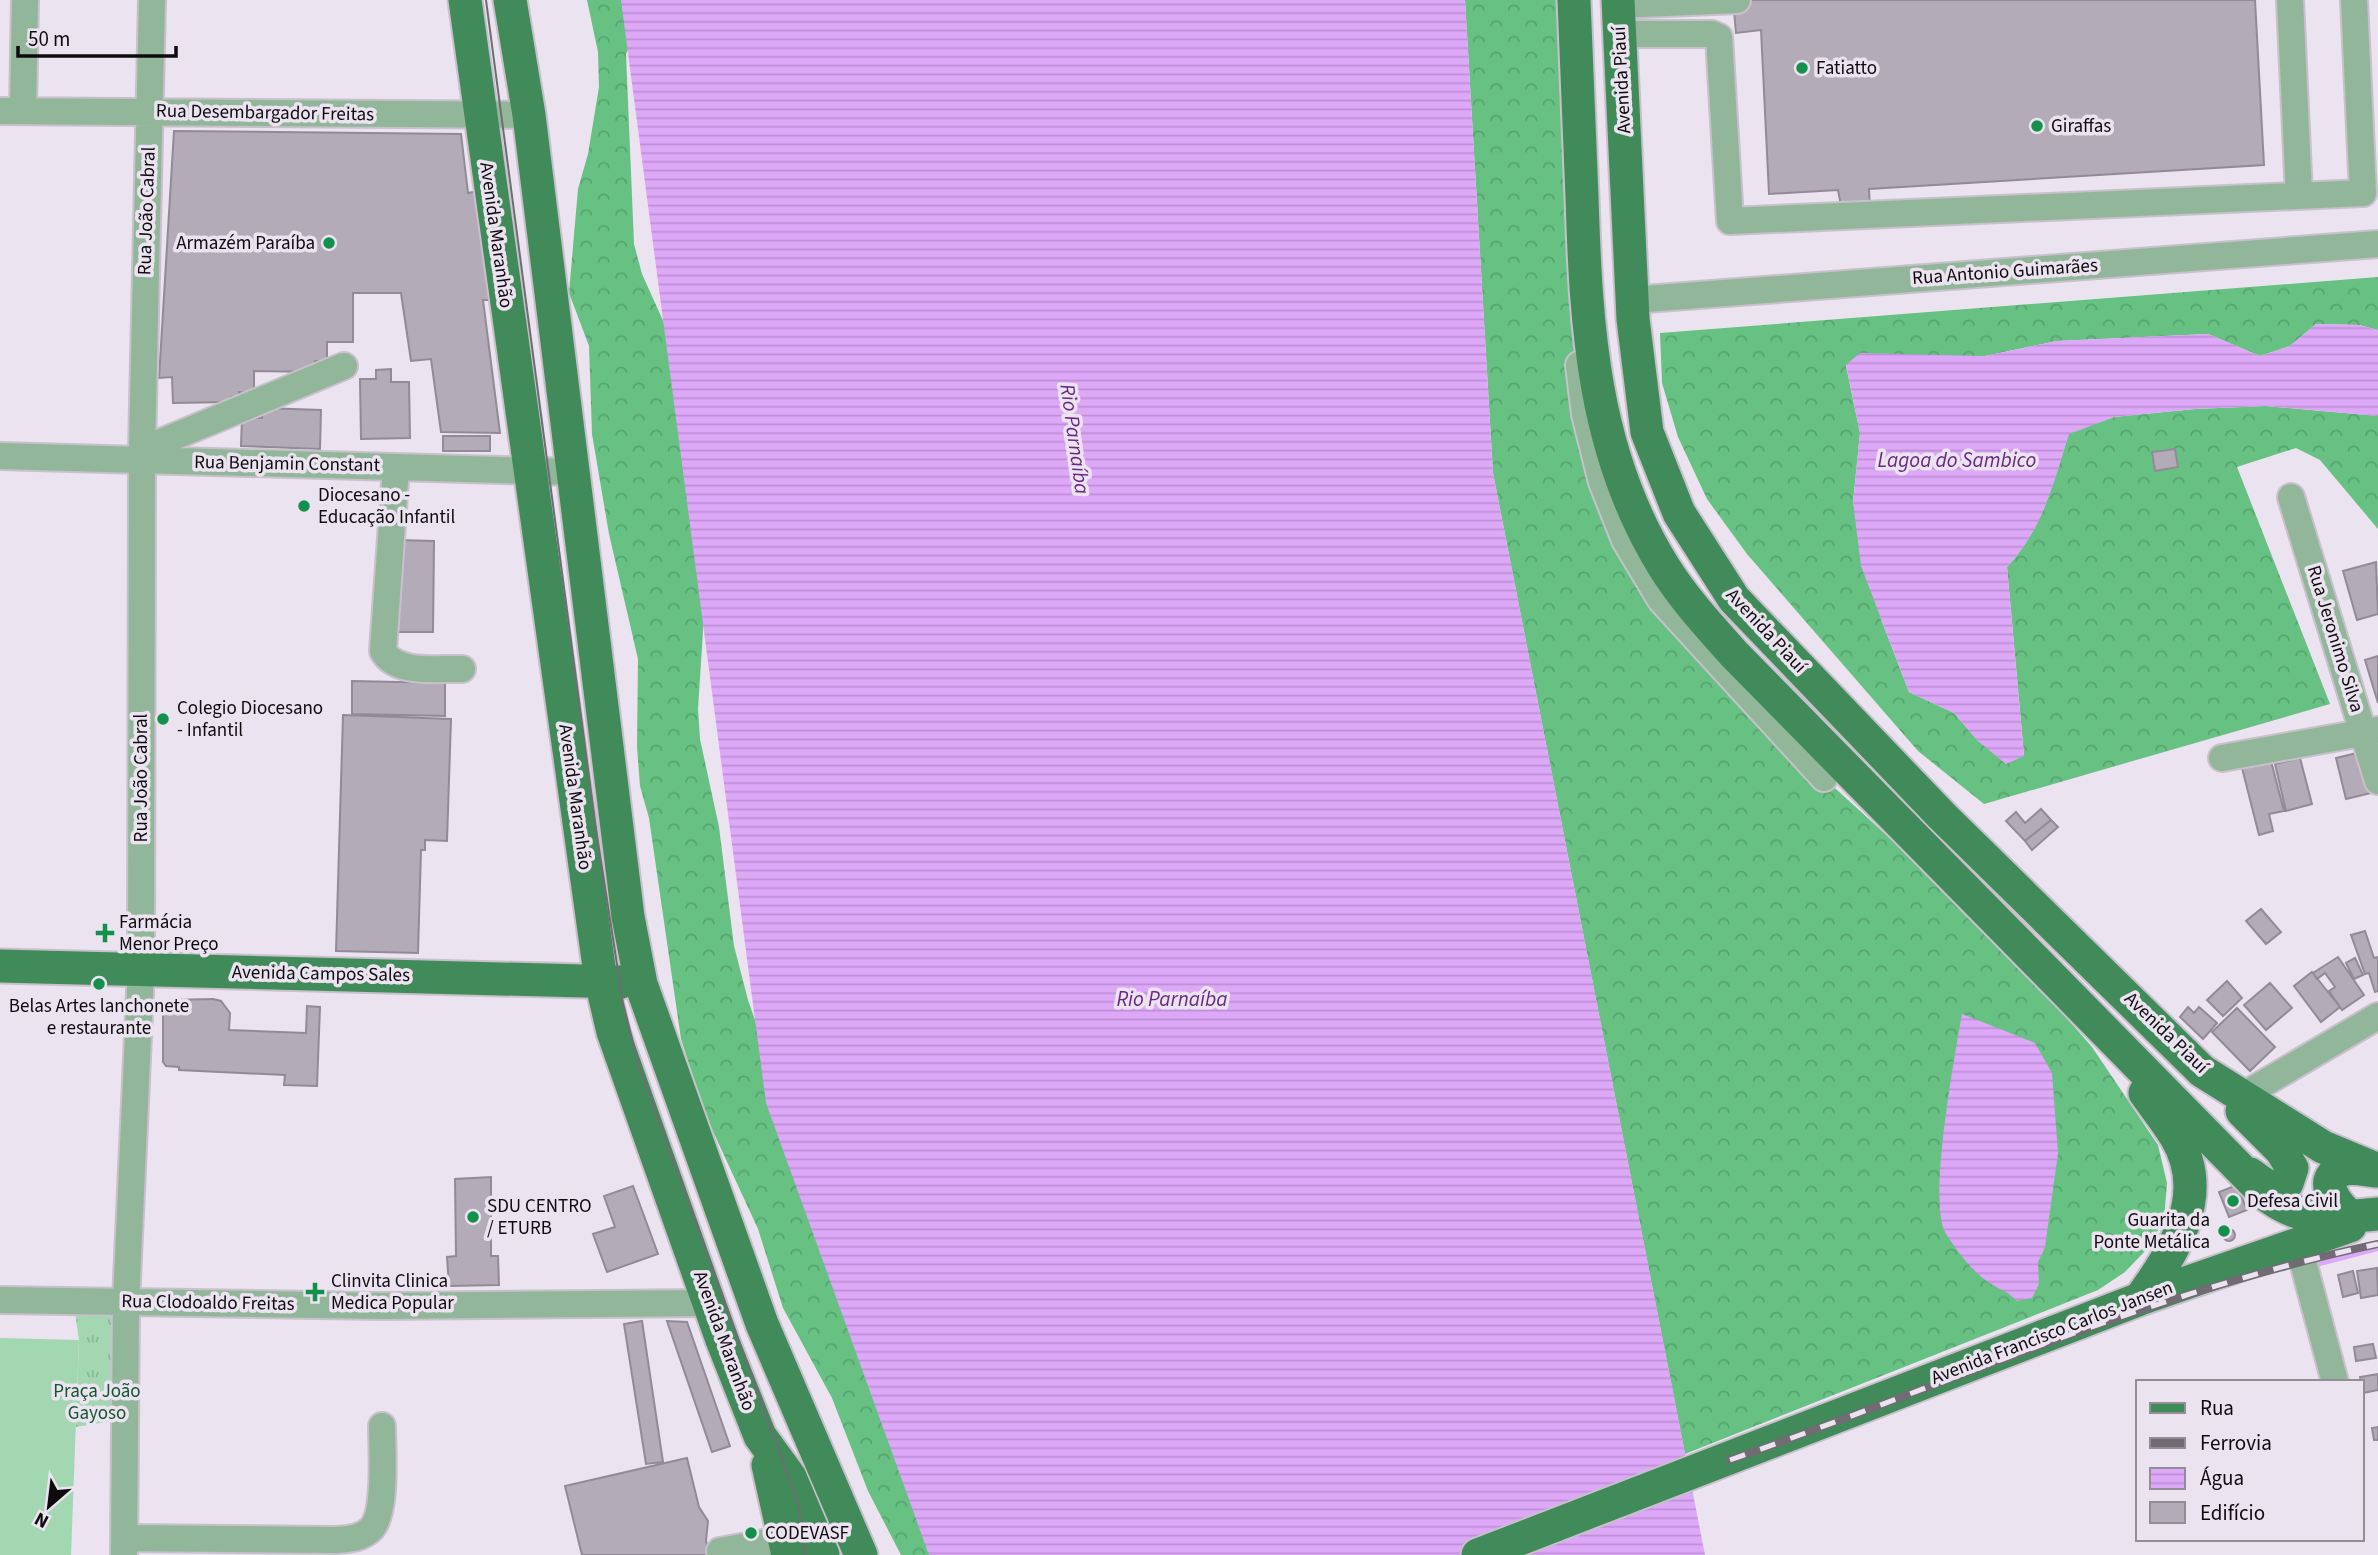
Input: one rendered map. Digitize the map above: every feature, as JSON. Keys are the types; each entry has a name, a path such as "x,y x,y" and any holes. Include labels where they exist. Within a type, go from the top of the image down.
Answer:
{"main road":[{"name":"Avenida Maranhão","path":"465,0 601,981 613,1032 760,1436 790,1477 823,1555"},
{"name":"Avenida Maranhão","path":"510,0 529,115 628,917 641,984 762,1324 859,1553"},
{"name":"Avenida Piauí","path":"1574,0 1585,292 1596,391 1616,464 1644,530 1690,605 1734,654 2243,1168 2266,1195 2290,1210 2315,1219 2369,1216"},
{"name":"Avenida Piauí","path":"1619,13 1632,300 1647,432 1679,513 1734,599 1942,816 2202,1071 2244,1095"},
{"name":"Avenida Campos Sales","path":"0,966 641,984"},
{"name":"Avenida Piauí","path":"2087,1013 2177,1138 2188,1177 2191,1204 2183,1229 2164,1266 2140,1299"},
{"path":"2202,1071 2281,1150 2292,1168 2287,1183 2279,1188 2266,1186 2243,1168"},
{"path":"2244,1095 2323,1147 2378,1170"},
{"path":"2369,1216 2339,1209 2332,1199 2330,1189 2338,1172 2347,1169 2378,1170"},
{"name":"Avenida Francisco Carlos Jansen","path":"1478,1555 1730,1460 2140,1299 2369,1216"},
{"path":"760,1436 787,1547"}],"street":[{"path":"11,111 25,0"},
{"name":"Rua João Cabral","path":"124,1547 126,1302 141,970 142,456 152,0"},
{"path":"1559,0 1574,335 1585,414 1602,482 1625,540 1661,600 1824,778"},
{"path":"1619,13 1737,0"},
{"path":"2290,0 2299,196"},
{"path":"1619,13 1719,37 1730,221 2363,193 2354,0"},
{"name":"Rua Desembargador Freitas","path":"11,111 529,115"},
{"name":"Rua Antonio Guimarães","path":"1632,300 2378,244"},
{"path":"142,456 344,366"},
{"name":"Rua Benjamin Constant","path":"0,456 142,456 573,472"},
{"path":"396,467 383,651 387,659 398,666 462,669"},
{"name":"Rua Jeronimo Silva","path":"2291,497 2371,731 2378,781"},
{"path":"2222,758 2371,731"},
{"path":"2244,1095 2378,1016"},
{"path":"2298,1243 2334,1380"},
{"name":"Rua Clodoaldo Freitas","path":"0,1300 383,1306 710,1303"},
{"path":"124,1547 335,1540 352,1539 365,1534 374,1526 381,1502 382,1426"},
{"path":"720,1551 787,1547"}],"green space":[{"path":"587,0 657,0 646,10 626,54 634,244 642,274 665,325 706,584 698,709 700,739 719,827 734,946 748,1000 943,1555 901,1555 868,1491 832,1398 783,1308 758,1229 705,1114 681,1039 649,818 640,786 637,747 638,659 609,534 592,434 589,346 569,293 578,189 588,154 599,87 598,52"},
{"path":"1465,0 1559,0 1602,482 1824,778 1988,928 2092,1047 2158,1145 2167,1183 2164,1220 2146,1250 2125,1272 2098,1290 1685,1454 1493,473"},
{"path":"2378,277 2378,330 2359,325 2316,324 2290,346 2260,356 2208,334 2057,341 1985,356 1931,356 1846,366 1860,433 1853,502 1881,619 1909,692 1954,713 1978,741 2024,755 2007,567 2029,537 2046,504 2069,433 2114,417 2195,409 2266,406 2378,416 2378,529 2320,460 2296,448 2237,467 2330,704 1984,804 1918,751 1747,554 1707,499 1678,437 1662,383 1660,333"},
{"name":"Praça João Gayoso","path":"114,1311 118,1420 76,1427 79,1340 75,1312"},
{"path":"0,1338 79,1340 71,1555 0,1555"}],"water":[{"name":"Rio Parnaíba","path":"621,0 1465,0 1493,473 1705,1555 929,1555 766,1103"},
{"name":"Lagoa do Sambico","path":"2316,324 2359,325 2378,330 2378,416 2266,406 2195,409 2114,417 2069,434 2039,521 2020,552 2007,567 2024,756 2006,764 1978,741 1954,713 1909,692 1861,566 1853,502 1860,433 1846,365 1860,353 1985,356 2057,341 2208,334 2260,356 2290,346"},
{"path":"1962,1014 2035,1043 2052,1073 2058,1153 2045,1247 2038,1262 2039,1284 2032,1298 2017,1301 1991,1284 1965,1261 1945,1232 1941,1215 1941,1160"}],"building":[{"path":"1733,0 2255,0 2264,165 1869,189 1870,210 1842,211 1838,190 1769,194 1761,30 1736,33"},
{"name":"Armazém Paraíba","path":"174,131 461,134 468,193 484,190 498,300 483,300 500,433 441,432 431,359 411,361 401,293 353,293 353,342 327,342 327,362 315,361 314,372 254,371 254,393 239,392 239,397 231,397 231,402 173,403 172,377 159,378"},
{"path":"391,369 391,382 409,382 410,438 361,439 360,379 376,379 376,370"},
{"path":"263,408 321,410 320,449 241,446 242,418 262,418"},
{"path":"443,436 490,436 490,451 443,451"},
{"path":"2175,449 2178,467 2155,471 2152,452"},
{"path":"397,540 434,541 433,632 397,632"},
{"path":"2376,562 2378,614 2357,620 2343,571"},
{"path":"2378,656 2378,703 2365,660"},
{"path":"352,681 445,683 445,716 352,714"},
{"path":"343,715 451,719 447,841 425,840 425,850 421,850 418,953 336,951"},
{"path":"2361,752 2371,793 2346,799 2336,758"},
{"path":"2270,757 2284,811 2269,814 2273,831 2259,835 2241,764"},
{"path":"2300,758 2312,804 2286,811 2275,764"},
{"path":"2041,809 2051,820 2025,841 2006,821 2016,812 2025,823"},
{"path":"2051,820 2058,827 2032,850 2025,841"},
{"path":"2261,909 2281,932 2266,944 2246,921"},
{"path":"2365,931 2374,958 2378,957 2378,991 2375,992 2369,973 2365,974 2351,935"},
{"path":"2338,957 2364,995 2342,1010 2329,991 2335,987 2325,973 2317,979 2313,973"},
{"path":"2355,958 2363,975 2354,979 2346,963"},
{"path":"2312,972 2340,1007 2321,1022 2294,986"},
{"path":"2227,981 2242,998 2223,1016 2207,1000"},
{"path":"2270,983 2292,1008 2266,1030 2244,1005"},
{"path":"168,1000 221,1001 230,1013 229,1030 306,1033 307,1006 320,1007 317,1086 284,1085 285,1075 179,1070 179,1067 166,1066 163,1062 163,1005"},
{"path":"2188,1007 2194,1013 2199,1007 2217,1023 2203,1039 2180,1017"},
{"path":"2237,1008 2275,1047 2250,1071 2212,1032"},
{"name":"SDU CENTRO / ETURB","path":"491,1177 491,1256 498,1256 499,1285 449,1286 447,1257 456,1256 455,1179"},
{"name":"Defesa Civil","path":"2237,1185 2247,1210 2229,1217 2219,1192"},
{"path":"633,1186 658,1254 607,1272 593,1234 615,1227 604,1196"},
{"path":"2229,1229 2235,1235 2229,1241 2223,1235"},
{"path":"2377,1268 2378,1295 2361,1298 2357,1271"},
{"path":"2353,1271 2358,1293 2343,1297 2338,1275"},
{"path":"642,1321 663,1462 646,1464 624,1324"},
{"path":"667,1321 687,1322 730,1446 712,1452"},
{"path":"2373,1344 2376,1358 2356,1361 2354,1347"},
{"path":"2378,1374 2378,1390 2364,1393 2364,1380 2360,1377"},
{"path":"2378,1427 2378,1440 2374,1440 2372,1428"},
{"path":"687,1458 699,1507 708,1521 706,1541 710,1555 582,1555 565,1486"}],"waterway":[{"path":"2312,1265 2378,1248"}],"tram line":[{"path":"486,0 596,829 623,1003 639,1066 798,1503 805,1555"}],"railway":[{"path":"1730,1460 2131,1313 2212,1287 2378,1244"}],"place":[{"name":"Fatiatto","path":"1802,68"},
{"name":"Giraffas","path":"2037,126"},
{"name":"Armazém Paraíba","path":"329,243"},
{"name":"Diocesano - Educação Infantil","path":"304,506"},
{"name":"Colegio Diocesano - Infantil","path":"163,719"},
{"name":"Farmácia Menor Preço","path":"105,933"},
{"name":"Belas Artes lanchonete e restaurante","path":"99,984"},
{"name":"Defesa Civil","path":"2233,1201"},
{"name":"SDU CENTRO / ETURB","path":"473,1217"},
{"name":"Guarita da Ponte Metálica","path":"2224,1231"},
{"name":"Clinvita Clinica Medica Popular","path":"315,1292"},
{"name":"CODEVASF","path":"751,1533"}]}
